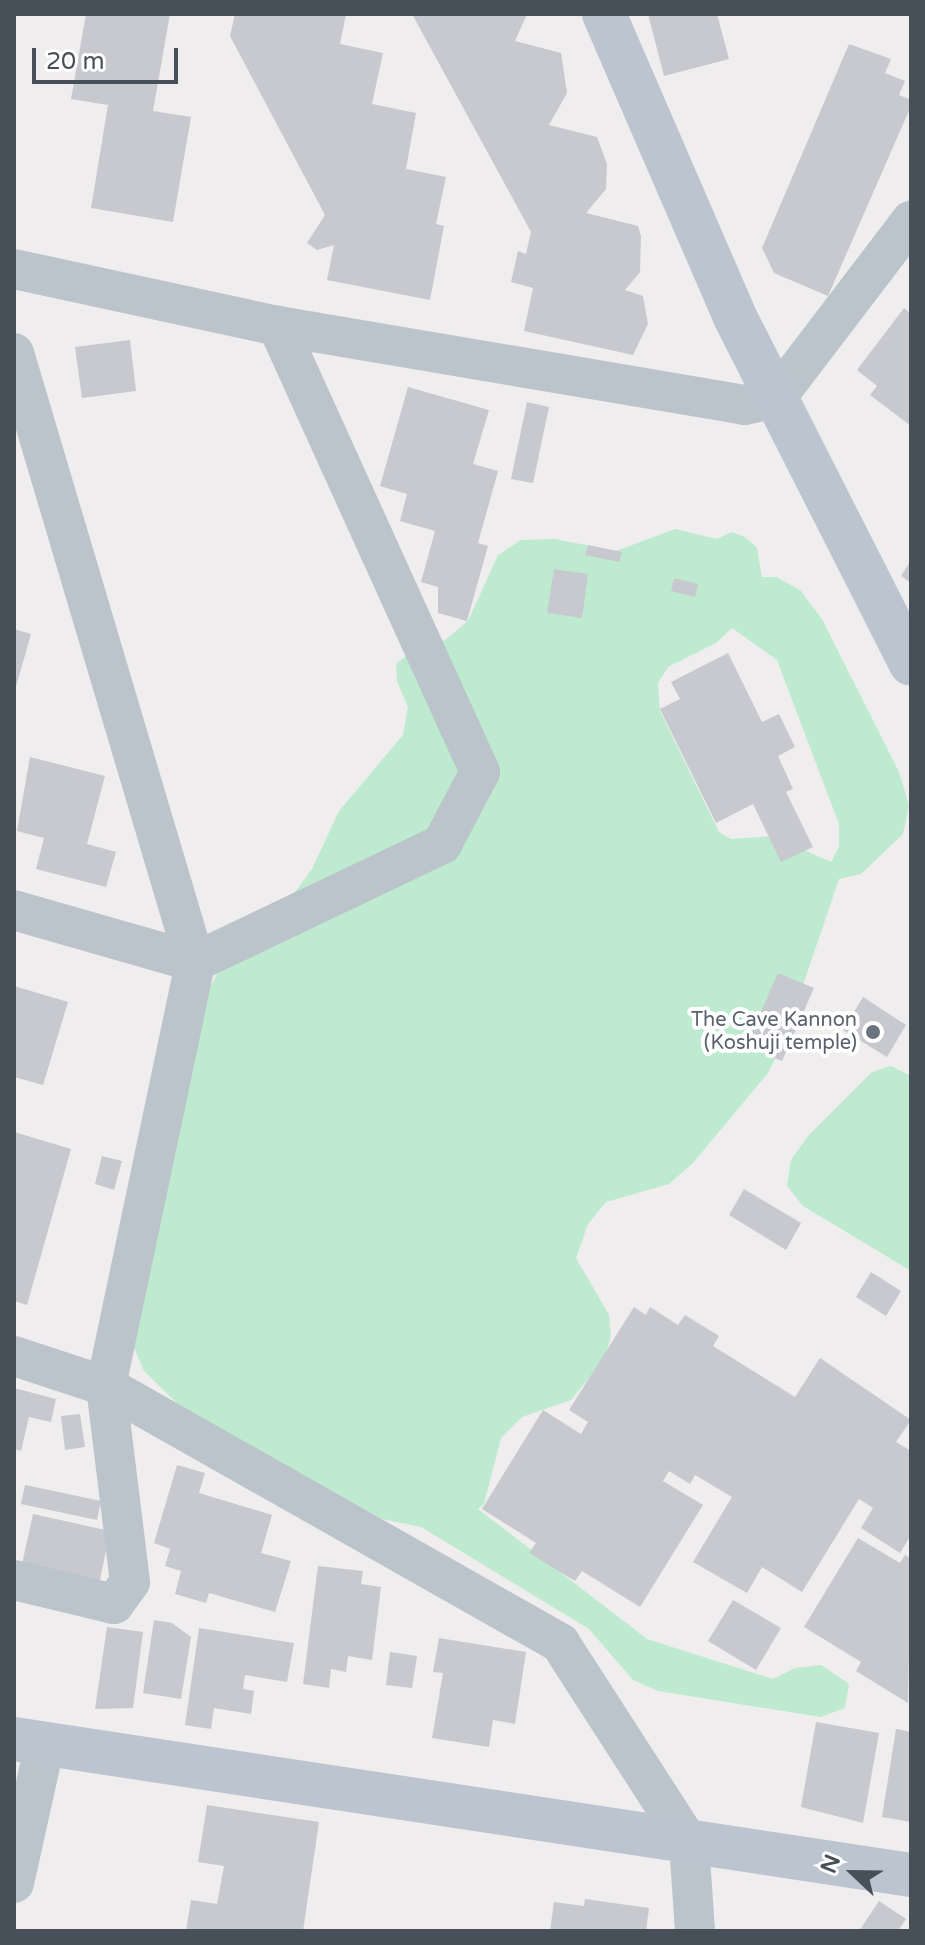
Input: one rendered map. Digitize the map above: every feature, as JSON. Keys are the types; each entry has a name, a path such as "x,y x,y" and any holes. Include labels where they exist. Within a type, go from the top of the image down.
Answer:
{"street":[{"path":"604,14 734,315 911,664"},
{"path":"14,269 278,326 744,405 776,398 911,221"},
{"path":"14,910 195,962 442,844 480,772 278,326"},
{"path":"14,353 195,962 106,1386 130,1582 124,1596 114,1604 14,1580"},
{"path":"14,1356 106,1386 560,1643 689,1843 695,1931"},
{"path":"14,1883 30,1741 911,1875"}],"green space":[{"path":"675,529 717,539 731,532 745,537 757,548 762,577 776,577 800,590 822,619 899,772 909,805 903,834 861,874 839,879 784,1041 768,1073 693,1163 669,1184 606,1202 588,1224 576,1258 609,1315 611,1336 605,1358 571,1400 522,1417 501,1438 484,1504 478,1509 647,1639 773,1679 795,1668 821,1665 849,1684 845,1708 821,1717 658,1691 633,1680 589,1629 421,1527 382,1519 183,1409 144,1371 134,1348 204,999 217,974 290,899 312,869 339,811 403,735 408,707 397,681 396,664 411,652 445,640 468,621 498,555 521,540 555,539 616,551","holes":["732,628 777,660 839,824 839,847 831,862 773,836 731,839 719,832 660,711 658,683 668,667 716,643"]},
{"path":"891,1066 911,1076 911,1271 803,1206 787,1186 791,1160 808,1136 872,1072"}],"building":[{"path":"86,14 170,14 153,111 191,117 173,222 91,208 108,105 71,99"},
{"path":"235,14 346,14 340,44 383,53 372,104 416,113 406,169 446,177 436,224 444,226 430,300 327,280 334,245 317,250 307,243 325,215 230,36"},
{"path":"412,14 527,14 515,41 561,53 567,93 549,125 597,137 607,164 606,189 586,213 638,226 641,236 640,272 625,290 643,296 648,324 633,355 524,331 533,288 511,282 518,251 526,254 531,232"},
{"path":"648,14 717,14 729,59 664,76"},
{"path":"849,44 891,59 885,73 905,81 899,95 911,100 911,106 828,296 774,273 762,248"},
{"path":"904,308 911,314 911,426 870,395 877,386 857,370"},
{"path":"130,340 136,391 82,398 75,347"},
{"path":"408,387 489,410 473,464 498,471 478,543 488,546 467,621 438,613 438,587 421,582 435,531 400,521 407,494 380,486"},
{"path":"527,402 549,407 533,483 511,479"},
{"path":"588,545 622,552 619,562 585,555"},
{"path":"911,560 911,583 901,576"},
{"path":"554,569 588,574 582,618 547,613"},
{"path":"674,578 698,584 695,597 671,591"},
{"path":"14,629 31,634 15,690 14,690"},
{"path":"728,653 762,722 779,714 795,747 778,756 793,789 786,792 813,847 781,862 753,804 716,823 660,709 680,699 671,682"},
{"path":"30,757 105,776 87,844 116,852 106,887 36,869 44,838 17,831"},
{"path":"778,973 814,988 782,1061 746,1046"},
{"path":"14,986 68,1002 43,1085 14,1077"},
{"path":"863,997 906,1025 887,1057 843,1030"},
{"path":"14,1132 71,1149 27,1305 14,1301"},
{"path":"102,1156 122,1161 114,1190 95,1184"},
{"path":"744,1189 801,1223 786,1250 729,1215"},
{"path":"871,1272 901,1291 886,1316 856,1297"},
{"path":"634,1307 646,1315 650,1307 678,1325 685,1315 719,1336 713,1346 795,1397 820,1358 911,1420 896,1442 911,1451 911,1535 900,1553 861,1528 873,1508 859,1499 802,1592 762,1567 747,1593 693,1562 732,1497 695,1475 690,1484 669,1471 663,1481 703,1505 640,1607 582,1571 575,1581 529,1553 536,1543 482,1509 543,1410 581,1434 588,1422 569,1410"},
{"path":"14,1388 56,1399 51,1422 29,1417 21,1451 14,1449"},
{"path":"80,1414 85,1447 65,1450 61,1416"},
{"path":"177,1465 205,1473 199,1493 272,1515 261,1553 291,1561 275,1612 209,1593 206,1603 175,1594 181,1571 165,1566 170,1549 154,1543"},
{"path":"25,1485 101,1501 97,1520 21,1504"},
{"path":"33,1514 110,1531 99,1585 21,1569"},
{"path":"858,1538 900,1563 905,1555 911,1559 908,1703 856,1671 861,1662 804,1627"},
{"path":"318,1566 363,1571 361,1584 381,1587 372,1660 348,1656 346,1672 331,1669 329,1688 303,1684"},
{"path":"733,1600 781,1628 756,1670 708,1641"},
{"path":"154,1620 172,1623 191,1637 181,1699 143,1693"},
{"path":"107,1627 143,1632 133,1708 95,1709"},
{"path":"199,1628 294,1643 287,1682 245,1675 243,1689 254,1691 251,1714 214,1708 211,1729 185,1725"},
{"path":"439,1638 526,1652 515,1724 493,1720 489,1747 432,1738 443,1673 433,1672"},
{"path":"390,1652 417,1656 412,1688 386,1685"},
{"path":"816,1722 879,1733 863,1823 801,1807"},
{"path":"896,1729 911,1732 911,1822 882,1817"},
{"path":"207,1805 319,1822 303,1931 186,1931 191,1900 217,1904 224,1866 198,1862"},
{"path":"585,1899 649,1908 646,1931 550,1931 554,1902 584,1906"},
{"path":"879,1901 906,1919 898,1931 859,1931"}],"place":[{"name":"The Cave Kannon (Koshuji temple)","path":"873,1032"}]}
